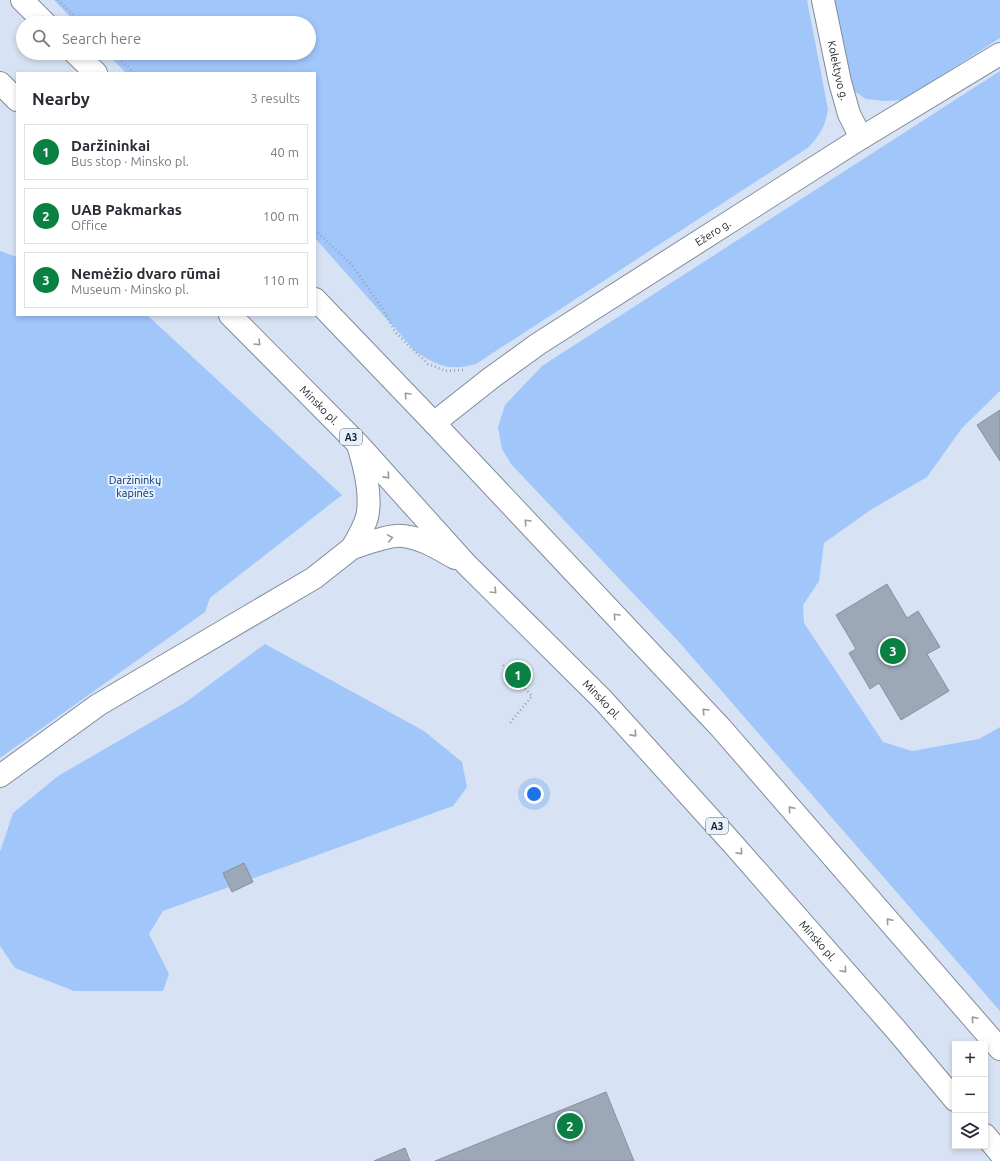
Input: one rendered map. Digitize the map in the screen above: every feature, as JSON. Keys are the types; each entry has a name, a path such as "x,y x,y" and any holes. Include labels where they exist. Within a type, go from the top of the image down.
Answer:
{"main road":[{"path":"22,0 38,16"},
{"name":"Kolektyvo g.","path":"823,0 840,82 849,114 861,138"},
{"name":"Ežero g.","path":"434,423 491,378 538,344 861,138 1000,54"},
{"path":"82,60 95,72"},
{"path":"0,83 16,99"},
{"path":"316,300 721,728 1000,1049"},
{"name":"Minsko pl.","path":"231,316 358,444 466,564 607,705 733,844 893,1026 952,1096"},
{"path":"352,548 367,515 367,477 358,444"},
{"path":"0,776 98,705 314,578 352,548 380,539 402,536 424,542 466,564"},
{"path":"988,1139 1000,1153"}],"path":[{"path":"58,0 75,16"},
{"path":"120,60 133,72"},
{"path":"316,231 351,264 383,309 395,332 428,364 446,371 469,370"},
{"path":"504,665 532,696 510,723"}],"green space":[{"path":"54,0 807,0 828,109 822,130 809,147 476,364 462,367 448,367 430,361 415,351 316,239 316,72 125,72 113,60 316,60 316,16 69,16"},
{"path":"831,0 1000,0 1000,38 904,100 884,101 866,99 848,87"},
{"path":"1000,71 1000,391 962,428 927,477 872,509 824,543 819,581 803,605 804,623 883,742 912,751 979,739 1000,727 1000,1011 679,642 511,464 502,449 498,427 505,405 542,366"},
{"name":"Daržininkų kapinės","path":"0,251 16,257 16,316 148,316 342,495 210,598 205,612 0,758"},
{"path":"265,644 424,731 462,762 467,787 453,806 163,911 149,934 169,974 163,991 74,991 15,968 0,946 0,852 13,813 58,776 186,702"}],"building":[{"path":"1000,410 1000,461 977,425"},
{"path":"887,584 907,618 918,611 940,647 927,654 949,691 901,720 879,683 870,689 849,653 856,649 836,615"},
{"path":"244,863 253,882 232,892 223,873"},
{"path":"606,1092 634,1161 435,1161"},
{"path":"405,1148 410,1161 374,1161"}],"place":[{"name":"Nemėžio dvaro rūmai","path":"893,651"},
{"name":"Daržininkai","path":"518,675"},
{"name":"UAB Pakmarkas","path":"570,1126"}]}
